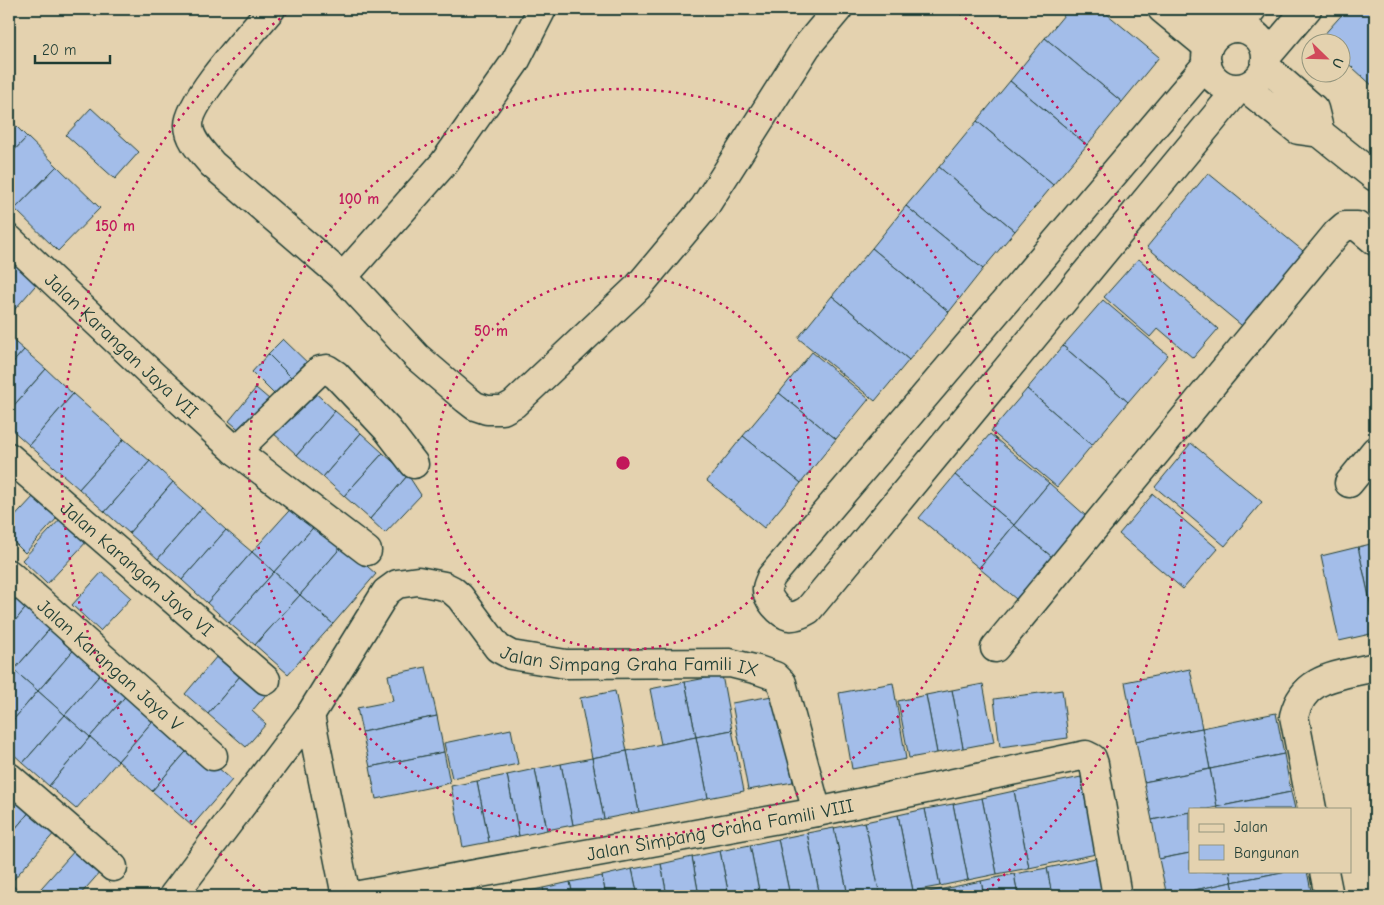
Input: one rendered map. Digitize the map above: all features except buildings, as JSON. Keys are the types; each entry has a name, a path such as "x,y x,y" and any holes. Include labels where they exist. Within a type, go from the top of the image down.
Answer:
{"street":[{"path":"271,9 201,94 192,111 189,123 194,142 212,164 343,277 418,357 475,406 487,410 502,410 514,404 638,287 704,208 807,46 838,9"},
{"path":"343,277 444,163 515,62 542,9"},
{"path":"1162,9 1226,36"},
{"path":"1202,9 1226,36"},
{"path":"1307,9 1266,62 1259,79 1242,88 808,610 791,616 786,615 777,607 768,594 767,589 771,578 1226,36 1248,30 1257,36 1264,45 1266,62 1314,109 1320,133"},
{"path":"1226,36 1213,78 1224,87 1242,88 1298,130 1320,133 1375,177"},
{"path":"995,648 1337,233 1345,226 1357,226 1375,241"},
{"name":"Jalan Karangan Jaya VII","path":"9,238 156,378 236,451 367,551"},
{"path":"236,451 320,370 327,369 336,375 387,429 414,464"},
{"path":"1349,483 1375,451"},
{"name":"Jalan Karangan Jaya VI","path":"9,457 266,680"},
{"name":"Jalan Karangan Jaya V","path":"9,574 213,756"},
{"name":"Jalan Simpang Graha Famili IX","path":"173,896 310,715 386,592 397,584 407,582 418,581 444,586 452,590 460,597 498,648 511,655 566,664 730,663 775,676 782,684 817,812"},
{"path":"1312,808 1294,716 1297,704 1305,691 1318,681 1375,667"},
{"path":"310,715 346,896"},
{"name":"Jalan Simpang Graha Famili VIII","path":"354,896 817,812 1086,755 1092,758 1094,764 1117,896"},
{"path":"9,777 113,867"},
{"path":"1324,872 1328,896"}]}
